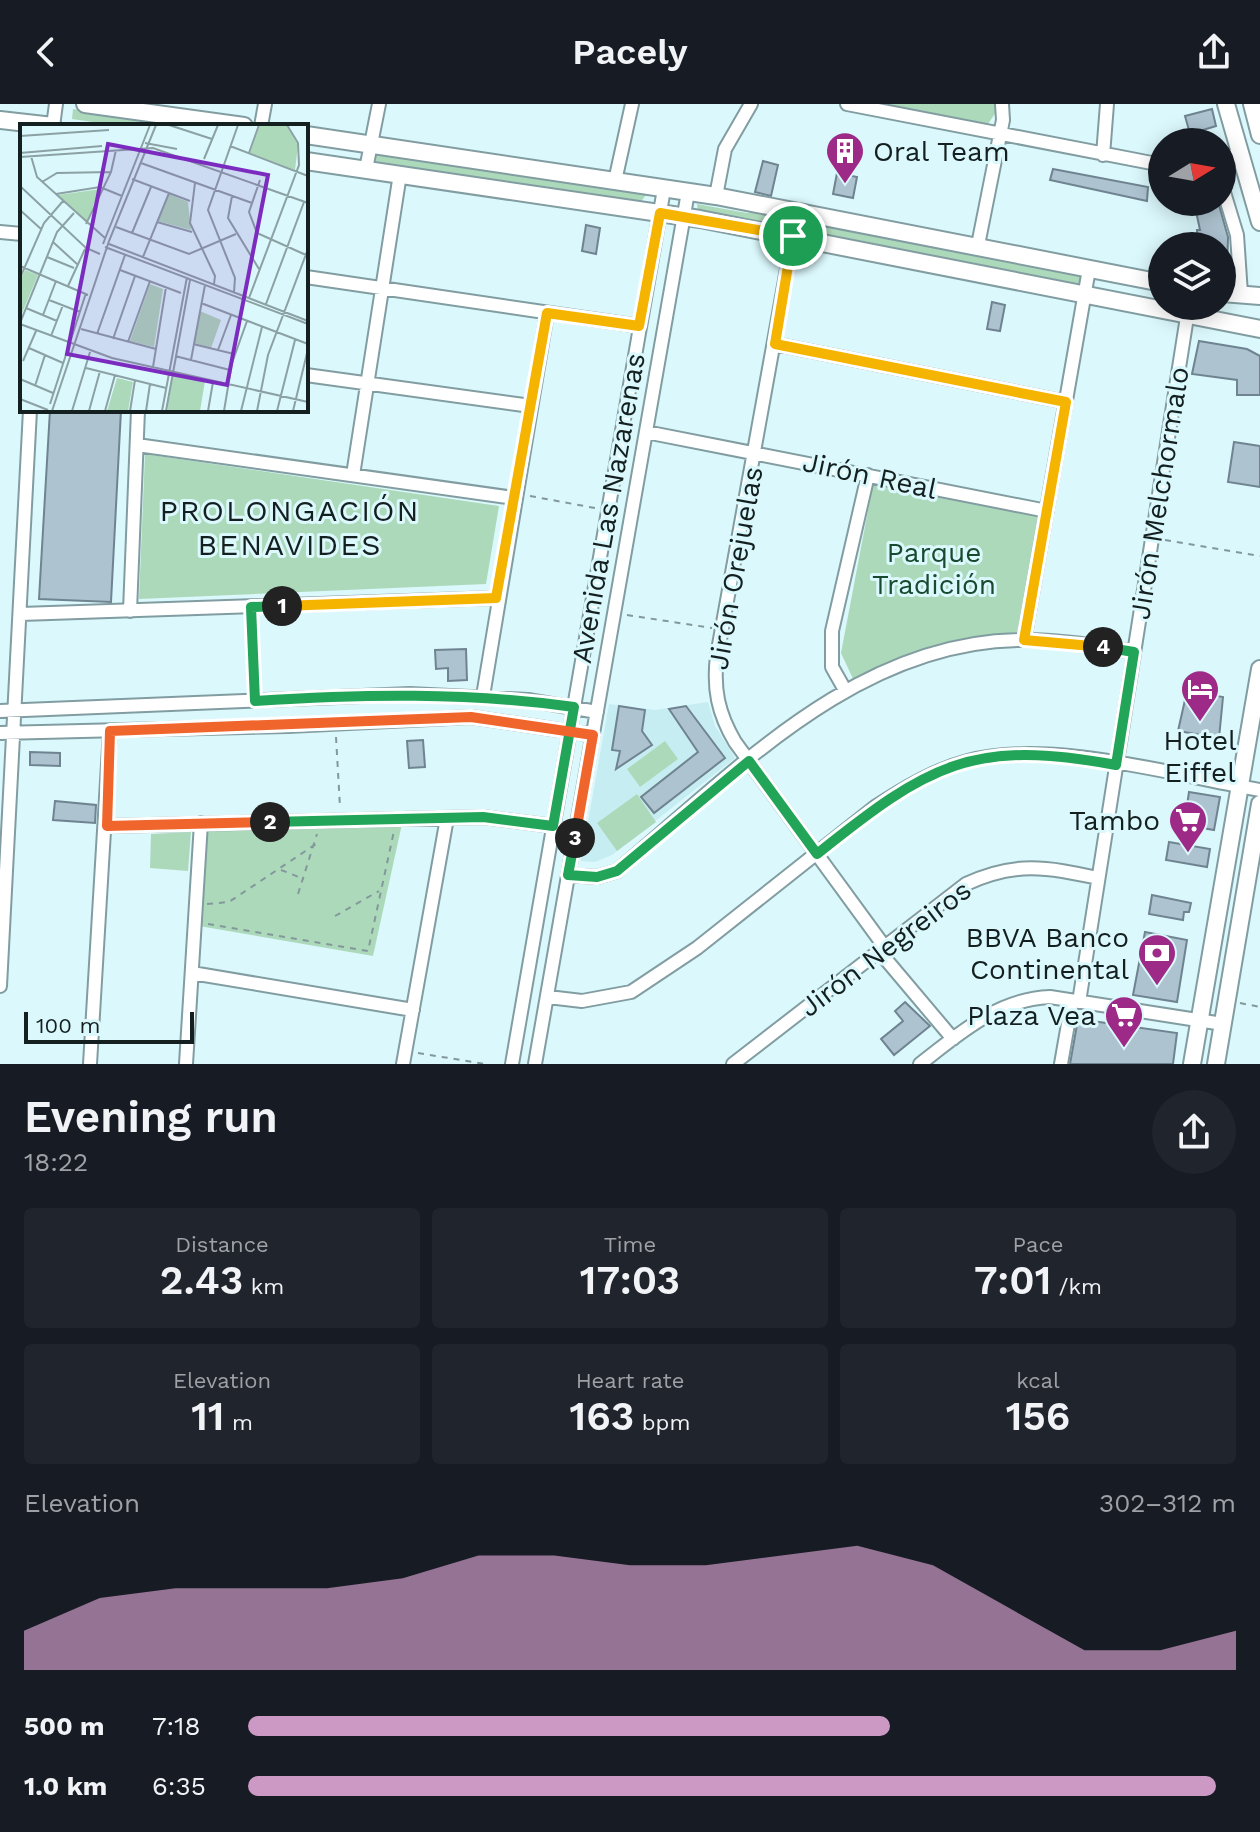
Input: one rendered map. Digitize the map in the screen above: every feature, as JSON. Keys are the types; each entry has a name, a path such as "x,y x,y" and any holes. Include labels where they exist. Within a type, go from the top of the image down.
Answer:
{"main road":[{"path":"85,104 230,124"},
{"path":"1226,104 1260,222"},
{"path":"1256,112 1260,135"},
{"path":"0,120 35,124"},
{"path":"308,135 716,196 1148,280"},
{"path":"308,161 685,216 1148,309"},
{"path":"1236,294 1260,296"},
{"path":"1205,320 1260,329"},
{"path":"1192,1064 1260,669"},
{"path":"1216,1064 1260,804"}],"street":[{"path":"53,124 56,104"},
{"path":"261,124 265,104"},
{"path":"366,169 379,104"},
{"path":"615,181 632,104"},
{"path":"716,196 725,149 751,104"},
{"path":"847,104 1148,163"},
{"path":"978,245 1000,134 1002,104"},
{"path":"1103,155 1107,104"},
{"path":"1236,155 1241,154"},
{"path":"353,475 400,174"},
{"name":"Avenida Las Nazarenas","path":"512,1064 664,189"},
{"name":"Avenida Las Nazarenas","path":"535,1064 688,192"},
{"path":"1231,216 1237,235 1241,294"},
{"path":"0,232 20,234"},
{"name":"Jirón Orejuelas","path":"793,236 723,629 715,693 725,724 749,761 881,948 953,1039"},
{"path":"1024,640 1089,269"},
{"path":"308,277 639,326"},
{"path":"483,696 496,598 547,313"},
{"name":"Jirón Melchormalo","path":"1061,1064 1076,1001 1098,878 1187,320"},
{"path":"775,344 1066,402"},
{"path":"308,375 531,406"},
{"path":"0,986 30,412"},
{"path":"130,611 138,412"},
{"name":"Jirón Real","path":"646,432 1047,511"},
{"path":"137,445 515,496"},
{"path":"845,690 832,667 832,631 868,475"},
{"path":"21,614 496,598"},
{"path":"568,875 597,877 617,871 749,761 845,690 920,658 985,644 1024,640 1134,652"},
{"path":"0,711 410,694 483,696 597,712"},
{"path":"0,733 471,717 593,735"},
{"path":"90,1064 107,826 110,731"},
{"path":"548,997 582,1001 631,992 697,948 906,787 967,761 994,755 1041,753 1260,790"},
{"path":"107,826 483,817 553,826"},
{"path":"403,1064 447,818"},
{"path":"186,1064 201,823"},
{"name":"Jirón Negreiros","path":"733,1064 959,889 1003,869 1053,868 1098,878"},
{"path":"192,973 413,1010"},
{"path":"920,1064 1007,1005 1028,998 1076,1001 1223,1024"}],"path":[{"path":"515,496 608,511"},
{"path":"1152,538 1260,556"},
{"path":"251,607 255,701"},
{"path":"614,613 723,629"},
{"path":"335,724 340,820"},
{"path":"195,922 368,951 395,824"},
{"path":"298,894 316,844 318,827"},
{"path":"196,905 229,902 316,844"},
{"path":"280,870 304,879"},
{"path":"335,916 381,890"},
{"path":"1227,1001 1260,1007"},
{"path":"405,1050 485,1064"}],"shaded area":[{"path":"708,702 715,726 735,758 612,855 595,862 581,861 609,704 655,710"}],"green space":[{"path":"882,104 994,104 996,112 988,124"},
{"path":"73,109 184,124 106,124 72,119"},
{"path":"377,154 645,191 646,195 639,204 375,164 373,158"},
{"path":"697,204 747,213 759,211 1081,271 1084,282 1080,285 698,212"},
{"path":"145,454 499,506 486,584 139,599"},
{"name":"Parque Tradición","path":"874,479 1042,513 1017,632 933,648 854,681 841,653"},
{"path":"665,741 678,759 640,787 627,769"},
{"path":"637,794 656,822 617,851 597,823"},
{"path":"402,824 373,956 199,926 205,828"},
{"path":"191,832 188,871 150,868 151,834"}],"building":[{"path":"1212,109 1216,126 1188,128 1185,116"},
{"path":"763,161 778,165 771,196 755,192"},
{"path":"1053,169 1148,187 1147,201 1050,180"},
{"name":"Oral Team","path":"837,173 857,177 853,198 833,194"},
{"path":"1197,216 1222,216 1227,232 1197,232 1200,230"},
{"path":"586,225 600,228 596,254 582,251"},
{"path":"992,302 1005,305 1000,331 987,329"},
{"path":"1199,341 1247,349 1260,356 1260,395 1237,395 1237,380 1192,374"},
{"path":"50,412 121,412 111,602 39,599"},
{"path":"1234,442 1260,446 1260,487 1228,482"},
{"path":"466,649 467,680 448,681 448,668 436,669 435,650"},
{"path":"1187,691 1223,697 1219,738 1178,731"},
{"path":"619,706 645,710 642,731 652,745 616,769 620,751 612,750"},
{"path":"686,706 725,758 654,813 641,797 698,752 669,709"},
{"path":"423,740 425,767 409,768 407,741"},
{"path":"30,752 60,753 60,766 30,765"},
{"path":"1189,792 1220,797 1214,830 1184,825"},
{"path":"55,801 96,805 95,823 53,820"},
{"name":"Tambo","path":"1169,842 1210,849 1207,867 1166,860"},
{"path":"1152,895 1191,903 1189,912 1184,912 1183,920 1149,914"},
{"path":"1145,932 1187,940 1177,1002 1133,995"},
{"path":"905,1002 930,1026 894,1055 881,1039 903,1021 895,1011"},
{"name":"Plaza Vea","path":"1078,1019 1177,1033 1173,1064 1070,1064"}],"place":[{"name":"Oral Team","path":"845,185"},
{"name":"Hotel Eiffel","path":"1200,723"},
{"name":"Tambo","path":"1188,854"},
{"name":"BBVA Banco Continental","path":"1157,987"},
{"name":"Plaza Vea","path":"1124,1049"}],"district":[{"name":"PROLONGACIÓN BENAVIDES","path":"290,528"}],"route":[{"path":"793,236 660,213 639,326 547,313 496,598 251,607 255,701 410,694 483,696 574,707 570,730 553,826 483,817 107,826 110,731 471,717 570,730 593,735 568,875 597,877 617,871 749,761 817,854 875,807 906,787 967,761 994,755 1041,753 1116,765 1134,652 1024,640 1066,402 775,344 793,236"}]}
